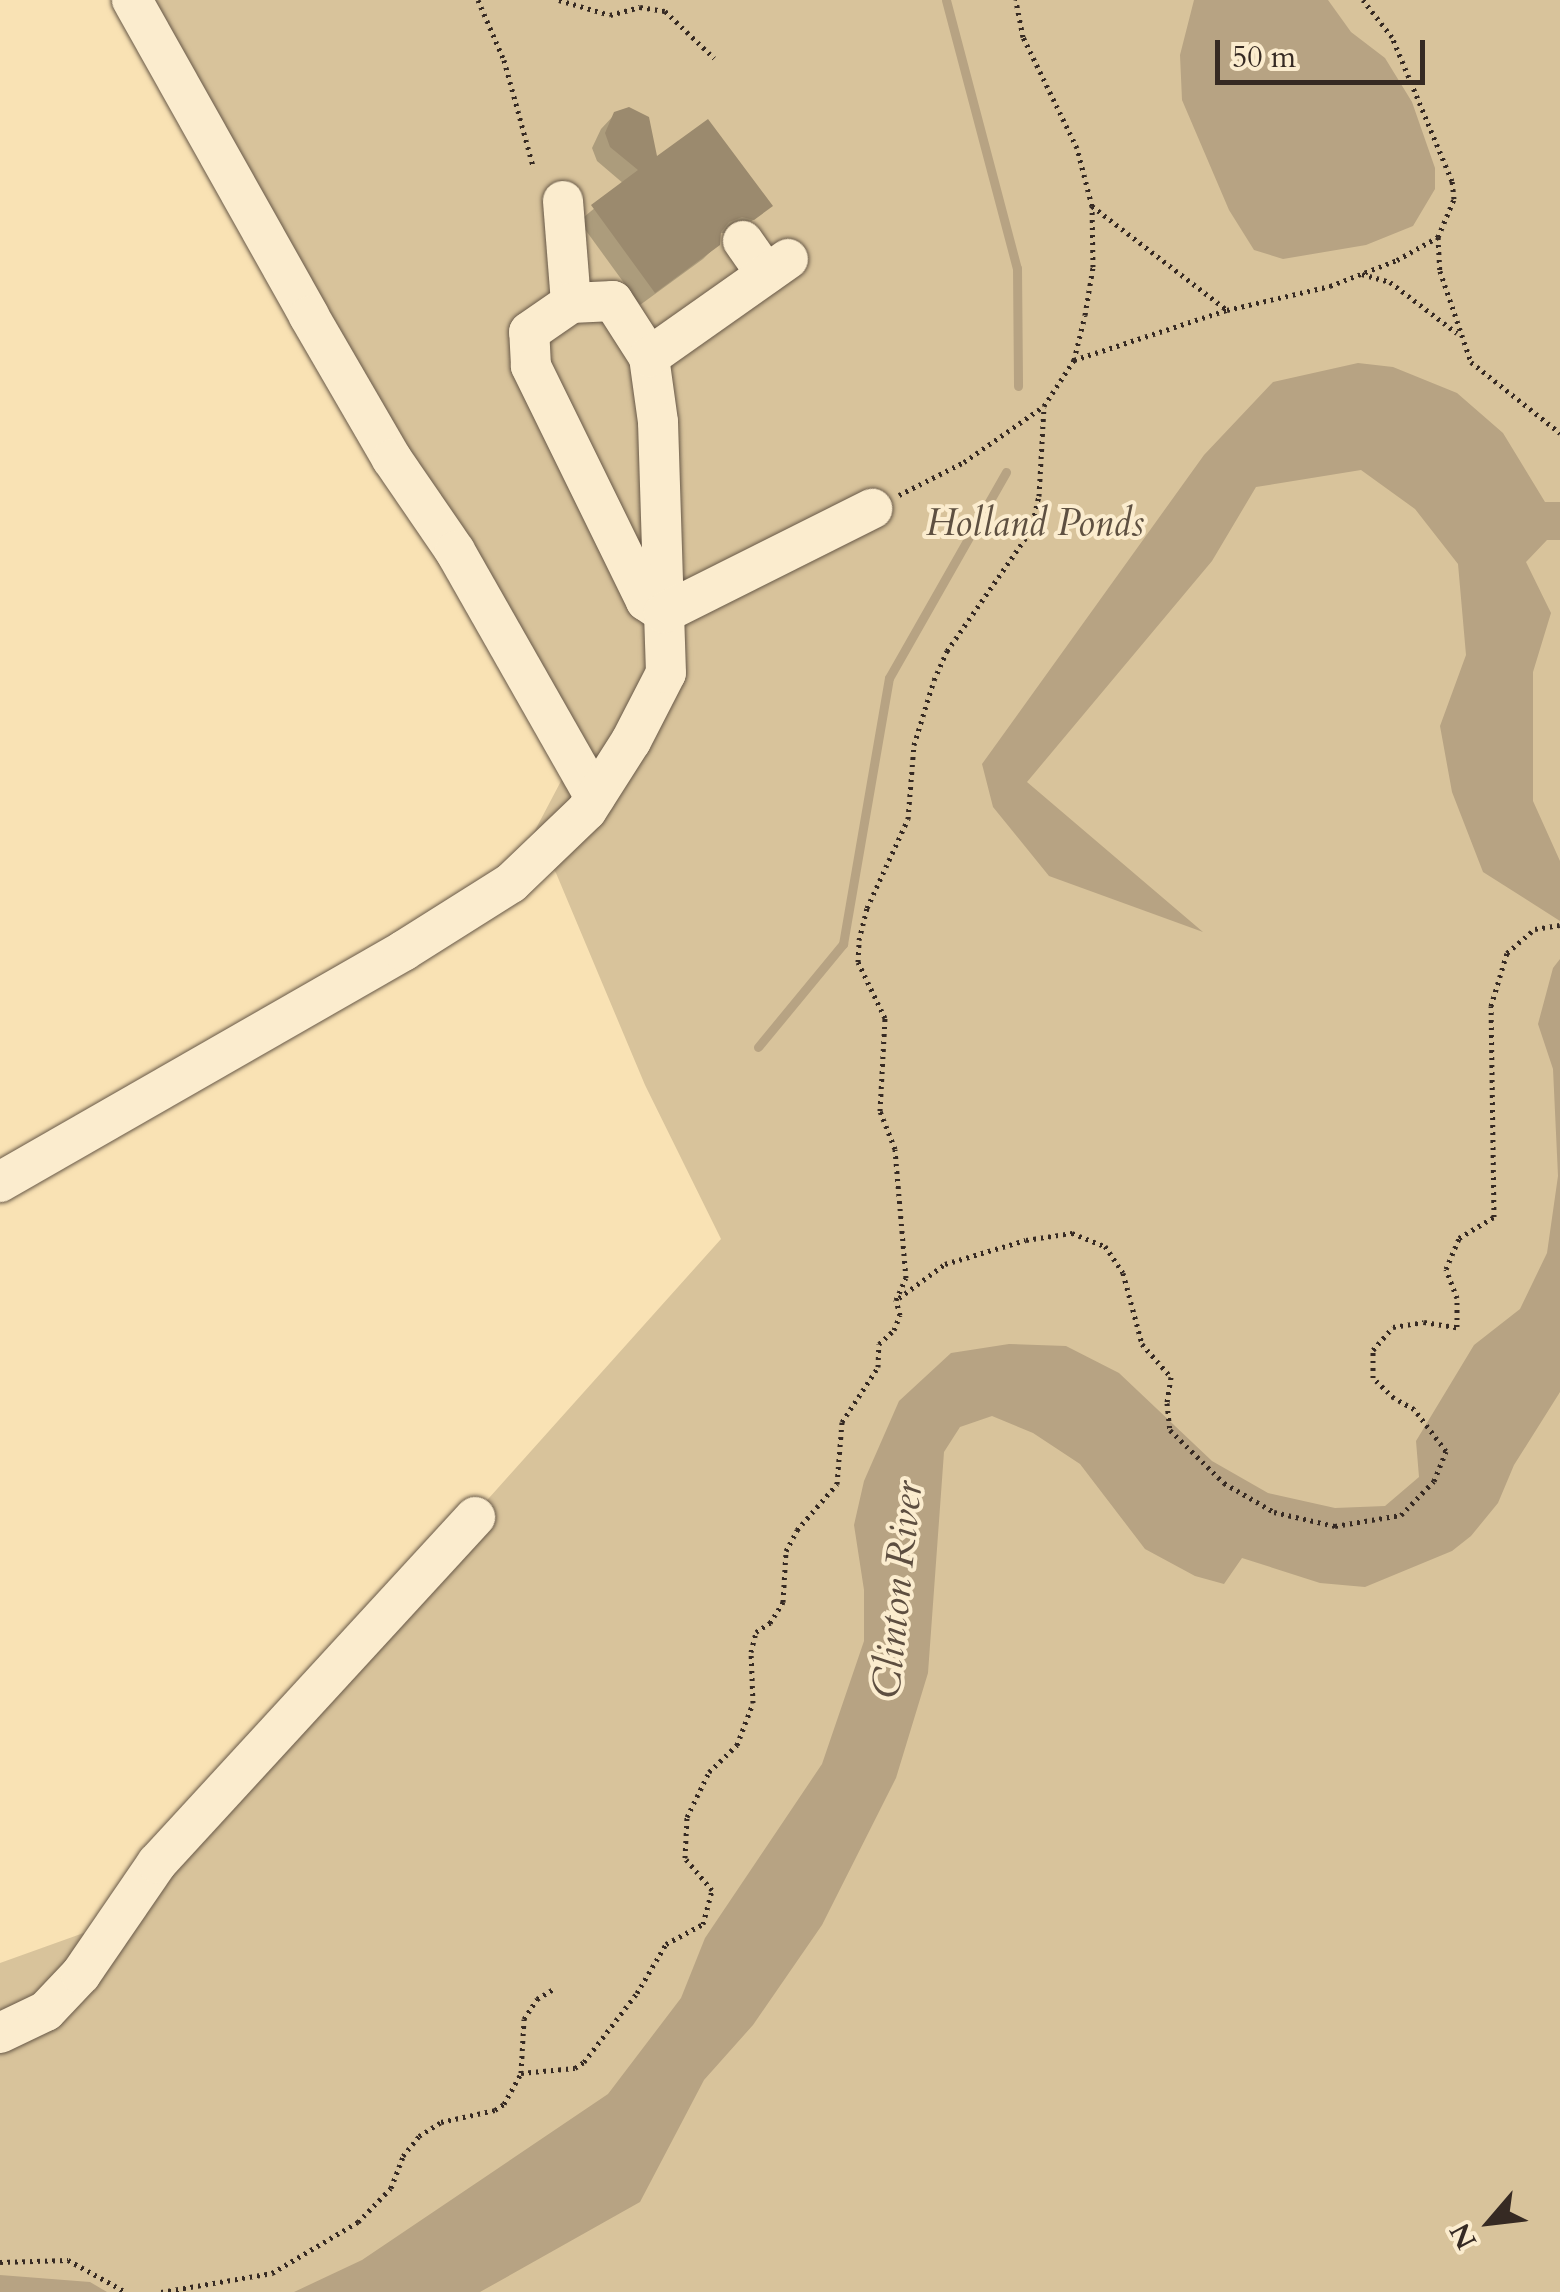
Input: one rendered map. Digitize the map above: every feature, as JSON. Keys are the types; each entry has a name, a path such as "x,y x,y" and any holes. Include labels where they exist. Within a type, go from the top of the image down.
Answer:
{"lane":[{"path":"132,0 392,459 455,550 595,797"},
{"path":"563,201 571,303"},
{"path":"649,356 777,266 743,241"},
{"path":"0,1182 403,951 511,884 595,797 631,741 666,673 658,422 649,356 612,301 571,303 529,332 531,366 646,601 664,613"},
{"path":"664,613 872,509"},
{"path":"0,2033 46,2010 81,1974 157,1863 476,1516"}],"path":[{"path":"478,0 504,60 532,166"},
{"path":"559,0 610,15 640,7 665,11 714,58"},
{"path":"872,509 964,462 1044,406 1074,360 1092,266 1092,206 1077,148 1022,37 1016,0"},
{"path":"1364,0 1392,36 1452,181 1454,199 1438,237 1440,271 1471,362 1560,433"},
{"path":"1092,206 1227,310"},
{"path":"1074,360 1227,310 1330,286 1438,237"},
{"path":"1362,274 1390,282 1459,335"},
{"path":"521,2073 575,2068 584,2062 637,1993 666,1944 703,1924 712,1890 685,1858 687,1817 708,1772 736,1745 753,1704 751,1652 756,1632 770,1623 783,1602 786,1550 797,1530 837,1484 842,1422 878,1367 879,1344 894,1330 900,1315 896,1300 906,1278 895,1150 880,1111 885,1018 858,962 859,940 867,908 908,819 914,745 934,680 947,651 1031,530 1039,496 1044,406"},
{"path":"896,1300 946,1264 1026,1240 1072,1234 1105,1246 1123,1272 1142,1344 1171,1377 1167,1403 1170,1430 1224,1483 1274,1512 1335,1526 1400,1515 1434,1481 1446,1451 1414,1408 1394,1398 1374,1378 1374,1350 1394,1328 1424,1322 1457,1327 1457,1298 1446,1268 1459,1238 1494,1216 1491,1006 1507,953 1534,929 1560,925"},
{"path":"162,2292 272,2273 341,2234 391,2188 403,2156 419,2136 441,2122 504,2104 521,2073 524,2018 537,1999 555,1988"},
{"path":"0,2262 68,2260 126,2292"}],"green space":[{"name":"Holland Ponds","path":"136,0 1560,0 1560,2292 0,2292 0,1963 117,1921 155,1871 721,1239 645,1085 556,873 531,838 570,764"}],"water":[{"path":"1194,0 1328,0 1351,32 1385,58 1412,102 1435,168 1435,189 1413,226 1366,245 1283,259 1254,250 1229,210 1182,100 1180,55"},
{"path":"1358,363 1393,367 1457,393 1503,433 1545,502 1560,502 1560,540 1547,540 1526,562 1551,613 1533,672 1533,801 1560,861 1560,921 1483,872 1452,792 1440,726 1466,655 1458,564 1415,509 1361,470 1256,487 1212,561 1027,782 1203,932 1049,876 993,807 982,764 1204,455 1273,382"},
{"name":"Clinton River","path":"1560,959 1560,1392 1514,1465 1498,1503 1471,1536 1452,1551 1365,1587 1320,1583 1242,1558 1224,1584 1195,1576 1145,1549 1080,1464 1033,1433 992,1416 960,1427 944,1452 928,1673 896,1778 822,1925 753,2025 704,2080 640,2202 480,2292 294,2292 362,2260 608,2094 681,1998 705,1938 822,1764 864,1641 864,1590 854,1525 864,1481 899,1401 951,1353 1009,1344 1066,1346 1119,1373 1212,1461 1268,1493 1335,1508 1385,1506 1419,1477 1416,1441 1474,1345 1520,1309 1547,1253 1558,1176 1553,1069 1538,1024 1553,968"},
{"path":"0,2275 90,2282 107,2292 0,2292"}],"building":[{"path":"629,107 649,117 657,156 708,119 773,206 754,220 742,217 729,222 721,232 720,245 655,293 591,205 638,170 610,147 605,133 614,112"}],"waterway":[{"path":"946,0 1017,268 1018,386"},
{"path":"758,1047 843,944 889,678 1006,472"}]}
